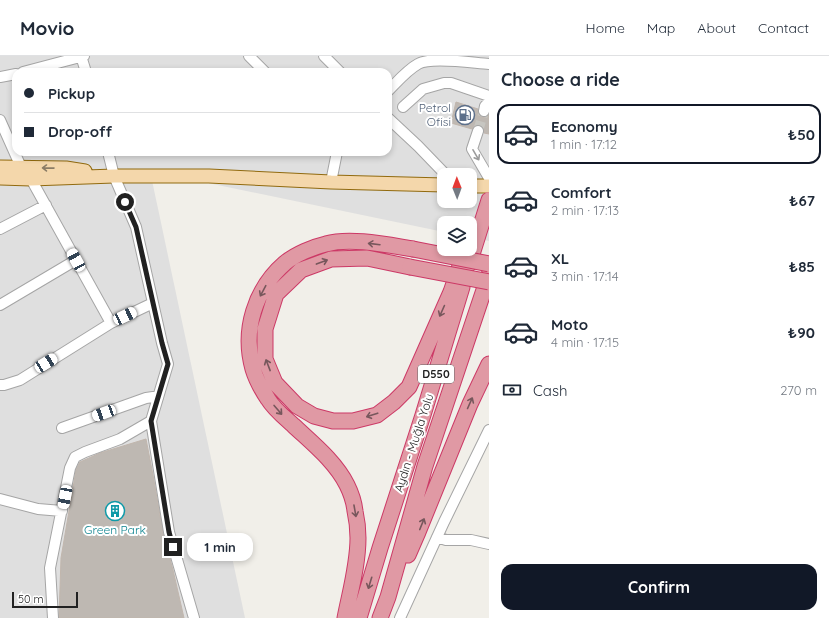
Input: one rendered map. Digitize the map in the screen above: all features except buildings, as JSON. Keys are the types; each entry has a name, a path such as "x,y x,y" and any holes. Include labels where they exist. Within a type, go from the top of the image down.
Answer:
{"highway":[{"path":"477,222 489,198"},
{"name":"Aydın - Muğla Yolu","path":"359,618 421,422 489,198"},
{"path":"345,618 357,558 358,537 354,504 347,485 336,467 319,449 282,416 269,400 253,371 249,353 249,333 254,307 267,282 286,262 306,251 328,243 351,241 413,249 489,264"},
{"path":"464,256 457,275 451,292 409,387 394,402 377,414 353,421 333,421 314,416 296,406 275,383 265,359 265,329 276,294 301,270 331,259 367,258 410,266 457,275 489,282"},
{"name":"Aydın - Muğla Yolu","path":"380,618 388,598 425,466 489,275"},
{"path":"388,598 418,532 470,404 489,364"}],"main road":[{"path":"1,176 21,167 66,168 114,176"},
{"path":"1,176 31,179 114,176 209,176 332,182 437,185"},
{"path":"477,186 489,186"}],"street":[{"path":"38,68 82,56 85,68"},
{"path":"249,56 261,68"},
{"path":"325,56 336,68"},
{"path":"392,87 419,63 434,60 483,61"},
{"path":"0,77 12,75"},
{"path":"403,107 423,89 444,83 450,83 489,96"},
{"path":"0,120 12,147"},
{"path":"392,122 439,168"},
{"path":"478,131 472,149 489,178"},
{"path":"16,156 21,167"},
{"path":"109,156 114,176 136,227 168,364 151,421 169,532 194,618"},
{"path":"332,182 335,156"},
{"path":"31,179 111,323"},
{"path":"0,229 46,205"},
{"path":"0,305 76,260"},
{"path":"0,385 20,380 111,323 153,303"},
{"path":"62,428 146,398 158,398"},
{"path":"53,618 50,568 70,468 74,457 120,439 151,421"},
{"path":"400,618 437,537 489,430"},
{"path":"0,499 38,509 62,511"},
{"path":"437,537 446,540 471,540 489,544"}],"shaded area":[{"path":"0,56 489,56 489,241 477,238 477,216 437,216 437,231 150,171 245,618 0,618"}],"tunnel":[{"path":"478,131 484,111"}],"place":[{"name":"Petrol Ofisi","path":"465,115"},
{"name":"Green Park","path":"115,511"}],"route":[{"path":"125,202 136,227 168,364 151,421 169,532 173,547"}]}
